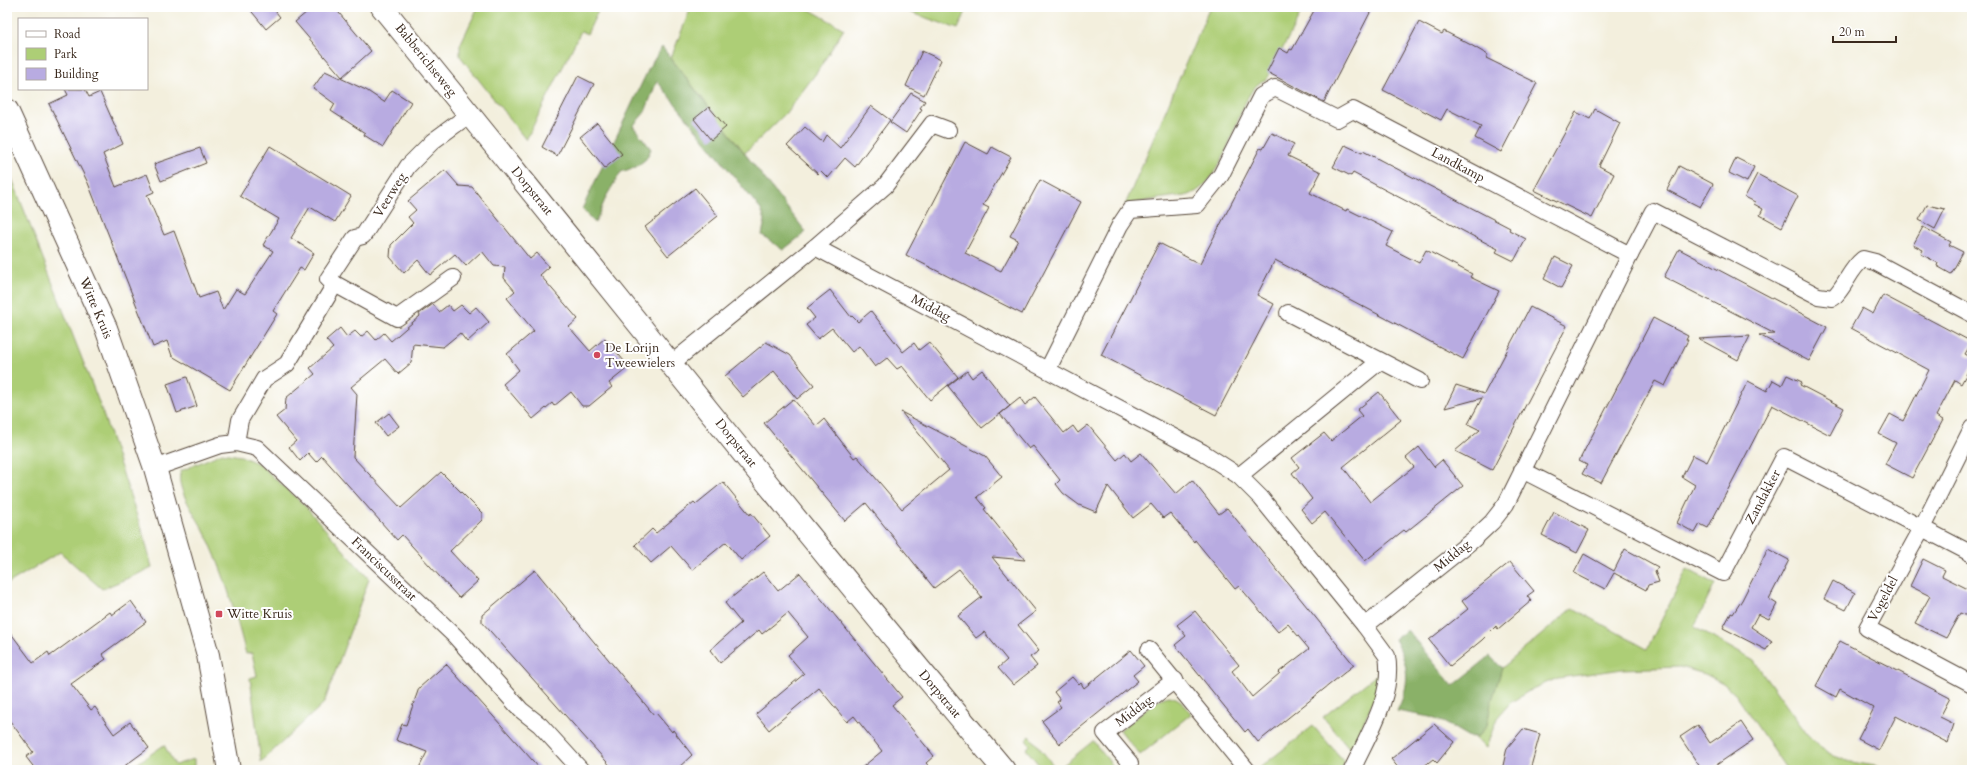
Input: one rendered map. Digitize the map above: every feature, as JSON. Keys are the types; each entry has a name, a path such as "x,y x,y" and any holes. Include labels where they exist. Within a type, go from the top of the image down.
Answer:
{"main road":[{"name":"Babberichseweg","path":"382,7 470,114"},
{"name":"Witte Kruis","path":"7,110 106,328 155,468 208,655 229,770"},
{"name":"Dorpstraat","path":"470,114 672,363 887,632 1004,770"}],"street":[{"name":"Landkamp","path":"1048,369 1120,225 1130,210 1196,205 1221,175 1261,96 1275,88 1337,118 1353,110 1630,255"},
{"name":"Veerweg","path":"335,284 328,280 355,238 363,236 408,166 433,141 470,114"},
{"path":"672,363 815,247 885,186 932,124 948,130"},
{"path":"1522,470 1653,211 1818,296 1833,298 1842,290 1854,266 1863,259 1874,262 1972,314"},
{"name":"Middag","path":"815,247 1048,369 1202,452 1239,476 1266,504 1365,626 1387,656 1389,678 1376,716 1352,770"},
{"path":"236,443 240,420 264,379 287,364 335,284 397,318 453,278"},
{"path":"1288,312 1420,381"},
{"path":"1239,476 1380,361"},
{"path":"1972,428 1922,528 1972,554"},
{"name":"Franciscusstraat","path":"155,468 220,445 236,443 257,448 455,636 521,710 540,725 582,770"},
{"name":"Zandakker","path":"1522,470 1723,573 1784,457 1922,528"},
{"name":"Middag","path":"1365,626 1492,522 1506,504 1522,470"},
{"name":"Vogeldel","path":"1922,528 1867,628 1972,684"},
{"path":"1149,650 1247,770"},
{"name":"Middag","path":"1130,763 1105,733 1175,680"}],"green space":[{"path":"478,7 600,7 587,34 581,31 526,140 460,56 460,45"},
{"path":"691,7 805,7 844,29 817,72 785,114 745,153 671,58"},
{"path":"895,7 968,7 958,29"},
{"path":"1210,7 1304,7 1267,79 1256,86 1248,98 1225,153 1215,171 1204,186 1187,196 1125,205"},
{"path":"662,47 806,232 783,250 762,235 765,220 761,210 657,81 645,112 633,126 651,149 646,159 636,167 621,172 607,195 595,223 582,209 649,68"},
{"path":"7,166 100,405 145,540 152,568 102,589 60,552 7,584"},
{"path":"222,453 241,456 259,464 305,506 369,579 324,703 261,762 250,678 257,676 252,653 246,654 233,606 217,559 203,529 186,500 180,484 181,471"},
{"path":"1687,569 1715,584 1694,627 1754,661 1807,734 1821,748 1834,756 1851,762 1899,770 1787,770 1736,695 1723,683 1705,674 1680,667 1623,669 1558,678 1532,689 1510,703 1497,718 1486,748 1473,737 1478,736 1487,725 1491,703 1502,668 1573,608 1647,649"},
{"path":"1407,630 1453,686 1490,656 1502,668 1491,703 1487,725 1478,736 1469,737 1445,723 1430,717 1397,711 1405,692 1406,675 1403,658 1395,639"},
{"path":"1380,672 1381,682 1351,750 1323,717"},
{"path":"1168,696 1179,700 1191,714 1140,755 1120,730 1160,699"},
{"path":"1313,726 1344,761 1340,770 1257,770"},
{"path":"1030,736 1057,770 1043,770 1026,749 1030,745 1026,740"},
{"path":"1093,741 1116,770 1065,770 1062,766"},
{"path":"164,745 175,765 194,759 194,770 128,770"}],"building":[{"path":"248,7 272,7 280,17 266,29"},
{"path":"313,7 334,7 371,51 342,77 295,22"},
{"path":"1316,7 1373,7 1324,102 1267,72 1279,48 1288,53 1290,49 1292,50"},
{"path":"1419,22 1442,34 1444,31 1488,55 1486,58 1537,83 1501,152 1475,138 1481,126 1447,109 1441,120 1383,90"},
{"path":"922,51 941,60 924,95 906,86"},
{"path":"325,71 366,90 384,102 392,90 411,102 383,147 364,135 365,133 331,111 335,104 313,88"},
{"path":"578,76 594,84 557,156 542,147"},
{"path":"66,90 86,90 89,97 100,92 123,144 103,154 116,187 147,174 154,192 147,195 164,235 174,231 199,298 216,292 223,310 236,289 245,294 273,251 263,245 279,219 240,196 270,146 351,196 335,222 310,207 291,238 314,253 304,270 300,268 273,311 277,314 230,390 172,356 167,341 153,347 88,183 49,104 68,95"},
{"path":"911,93 925,101 920,108 922,109 906,133 890,122"},
{"path":"871,106 890,120 855,167 845,158 828,178 821,171 818,174 787,146 805,127 822,142 826,135 840,148"},
{"path":"709,107 726,127 711,140 694,119"},
{"path":"1595,109 1620,123 1599,166 1614,174 1592,218 1534,190 1576,112 1590,119"},
{"path":"597,123 622,154 605,168 580,137"},
{"path":"1272,133 1294,144 1288,156 1321,172 1310,193 1346,211 1347,209 1393,232 1386,246 1419,263 1426,250 1472,274 1470,277 1499,291 1463,359 1275,260 1257,295 1274,304 1216,415 1101,355 1159,243 1200,264 1260,148 1263,149"},
{"path":"965,142 988,154 992,147 1011,157 983,205 989,208 965,253 1001,271 1018,240 1010,236 1040,180 1081,202 1022,314 906,255"},
{"path":"1345,145 1362,153 1363,151 1510,228 1509,230 1526,239 1514,261 1496,252 1498,249 1353,173 1351,176 1333,167"},
{"path":"200,148 206,163 161,181 154,164"},
{"path":"1736,158 1754,167 1747,182 1729,173"},
{"path":"1679,166 1713,184 1700,207 1667,190"},
{"path":"445,170 459,186 472,187 530,259 537,253 549,267 540,275 578,319 569,327 590,351 605,338 629,367 609,383 612,387 589,406 582,406 571,392 554,406 552,403 533,419 503,384 519,370 507,354 534,331 507,298 515,291 504,278 505,267 494,266 482,251 466,266 455,254 430,275 418,260 404,273 390,257 391,245 413,223 408,217 416,210 408,201"},
{"path":"1757,174 1798,196 1782,227 1760,215 1763,209 1754,204 1755,202 1745,197"},
{"path":"695,188 718,216 668,256 645,227"},
{"path":"1927,205 1945,209 1935,229 1919,220"},
{"path":"1923,227 1951,242 1949,245 1963,252 1951,274 1937,266 1938,263 1921,254 1923,250 1913,245"},
{"path":"1679,249 1827,327 1809,361 1759,335 1775,334 1664,277"},
{"path":"1555,257 1573,266 1561,288 1544,279"},
{"path":"830,290 851,317 852,316 858,322 871,311 903,352 914,343 919,350 929,342 958,377 930,400 902,366 897,369 887,358 875,367 859,346 852,352 832,328 818,339 806,325 815,318 807,308"},
{"path":"1883,295 1972,342 1965,354 1972,358 1972,364 1961,384 1955,380 1936,416 1943,420 1912,478 1885,464 1896,443 1879,434 1890,414 1903,421 1929,370 1851,328 1862,308 1873,314"},
{"path":"433,304 439,312 448,305 453,311 461,305 469,313 476,307 489,322 467,342 460,333 443,347 413,344 411,363 398,374 385,359 351,387 357,394 353,457 401,508 441,472 482,513 482,520 450,551 478,581 459,598 402,535 397,540 322,456 316,462 308,453 300,461 289,447 296,441 276,417 285,410 286,398 315,374 310,368 333,348 326,340 340,328 347,337 355,331 361,337 368,331 376,340 384,333 391,341 420,316 419,314"},
{"path":"1530,307 1567,326 1492,470 1455,451 1480,430 1468,424 1482,398 1445,408 1456,385 1484,394"},
{"path":"1653,318 1688,336 1686,340 1688,340 1665,386 1655,381 1601,483 1582,474 1587,465 1579,461"},
{"path":"1750,336 1738,360 1699,339"},
{"path":"766,342 790,355 814,385 797,399 774,371 743,397 725,376"},
{"path":"982,370 1010,406 982,428 948,386 967,371 972,378"},
{"path":"1787,375 1802,382 1800,385 1844,408 1830,435 1772,405 1708,528 1700,524 1695,533 1677,523 1695,485 1682,477 1693,455 1707,462 1748,381 1767,391 1773,380 1782,385"},
{"path":"187,377 197,406 177,413 167,384"},
{"path":"1379,392 1401,420 1343,467 1370,502 1414,467 1406,458 1419,447 1434,467 1442,460 1463,486 1406,532 1404,530 1365,561 1325,512 1312,523 1301,509 1312,499 1292,473 1299,467 1292,458 1324,433 1331,441 1362,416 1357,410"},
{"path":"1035,397 1064,433 1073,426 1078,433 1088,425 1117,460 1125,453 1131,461 1141,453 1176,494 1192,480 1219,514 1227,508 1354,665 1258,742 1248,729 1245,732 1175,645 1186,636 1177,625 1195,611 1239,665 1232,671 1252,697 1280,673 1279,672 1309,649 1288,624 1278,632 1239,586 1235,589 1195,540 1194,542 1170,513 1163,518 1151,504 1133,518 1108,486 1096,512 1079,505 1063,493 1056,484 1060,480 1033,446 1029,449 1000,414 1020,398 1025,405"},
{"path":"793,399 816,426 824,419 854,458 857,456 902,509 949,470 901,412 985,456 1002,477 977,497 986,508 984,509 1025,560 992,557 1036,611 1018,625 1039,651 1030,657 1037,666 1013,685 998,668 1007,660 984,632 976,638 958,616 982,597 959,569 934,588 866,503 845,521 764,423"},
{"path":"389,413 399,426 386,436 376,423"},
{"path":"723,482 750,515 751,513 770,536 741,560 726,542 692,570 671,546 651,563 635,545 652,529 656,533 694,502 696,504"},
{"path":"1554,512 1589,530 1577,553 1542,535"},
{"path":"1625,549 1658,567 1655,571 1659,582 1648,585 1646,590 1614,573 1605,589 1574,573 1584,554 1614,571"},
{"path":"1768,549 1789,560 1769,599 1777,604 1769,619 1758,614 1751,627 1772,641 1766,650 1723,628 1731,613 1733,614 1742,600"},
{"path":"1923,559 1945,570 1942,576 1972,591 1972,618 1960,613 1946,638 1915,623 1930,596 1910,586"},
{"path":"1510,562 1534,591 1527,596 1531,601 1498,629 1496,626 1482,640 1450,666 1429,640 1468,609 1462,601"},
{"path":"535,570 654,715 656,713 672,732 673,730 692,755 676,770 614,770 482,622 482,615"},
{"path":"763,572 778,591 800,573 902,697 892,705 934,756 926,763 932,770 859,770 882,751 854,716 847,722 819,688 769,730 756,714 804,674 788,655 808,637 788,613 762,634 759,630 720,663 710,650 741,623 725,603"},
{"path":"1833,581 1855,593 1846,610 1824,599"},
{"path":"131,601 146,622 102,654 106,659 71,684 91,710 95,707 114,734 130,722 149,748 119,770 36,770 26,757 33,752 7,717 7,628 33,663 48,652 50,656 110,612 112,615"},
{"path":"1840,641 1950,698 1940,717 1954,724 1948,743 1896,716 1879,750 1858,739 1874,708 1840,689 1836,697 1816,686"},
{"path":"1131,650 1144,666 1133,675 1138,681 1060,744 1042,721 1061,707 1057,702 1060,700 1054,692 1072,677 1079,685 1081,683 1084,688"},
{"path":"446,664 541,770 418,770 427,752 396,740 402,724 406,725 419,688"},
{"path":"1741,722 1753,740 1709,770 1702,770 1680,737 1698,725 1710,743"},
{"path":"1434,724 1454,742 1437,763 1433,759 1419,770 1400,770 1391,759"},
{"path":"1523,729 1540,734 1530,770 1502,770 1507,748"}],"place":[{"name":"De Lorijn Tweewielers","path":"597,355"},
{"name":"Witte Kruis","path":"219,614"}]}
